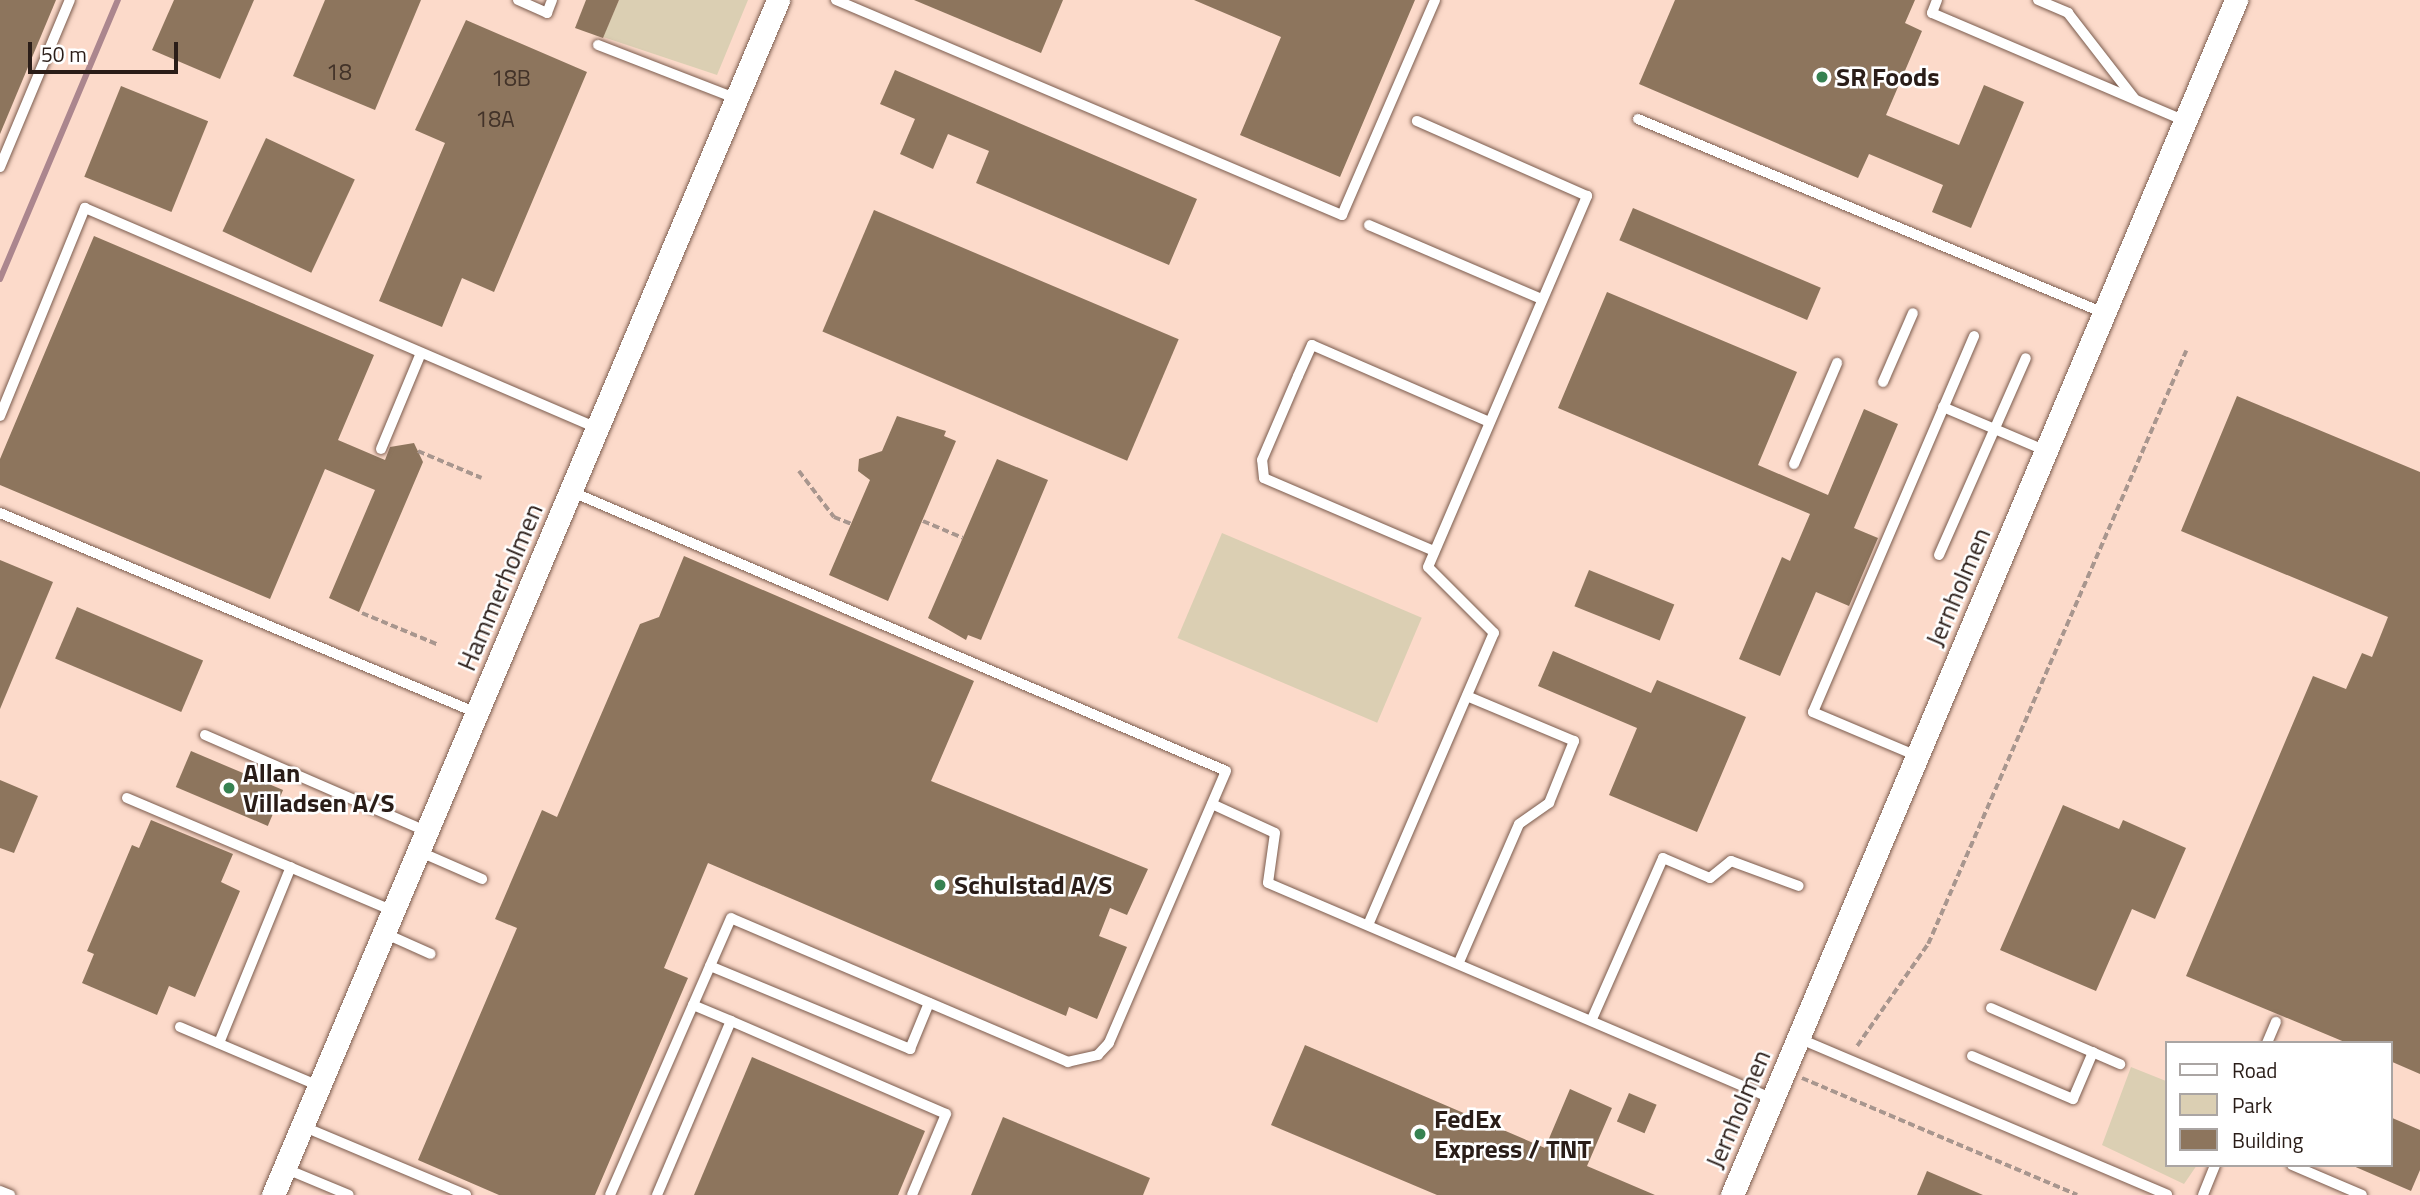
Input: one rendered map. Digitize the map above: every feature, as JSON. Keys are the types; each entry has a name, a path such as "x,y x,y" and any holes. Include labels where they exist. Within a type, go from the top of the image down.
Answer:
{"street":[{"name":"Hammerholmen","path":"273,1195 778,0"},
{"name":"Jernholmen","path":"1732,1195 2236,0"}],"lane":[{"path":"0,167 70,0"},
{"path":"518,0 547,13 552,0"},
{"path":"836,0 1342,215 1436,0"},
{"path":"1937,0 1932,13 2185,121"},
{"path":"2038,0 2068,13 2136,100"},
{"path":"598,45 737,99"},
{"path":"1638,119 2104,313"},
{"path":"1368,925 1494,633 1427,567 1587,196 1417,121"},
{"path":"0,416 85,208 597,428"},
{"path":"1369,225 1542,299"},
{"path":"1883,382 1913,313"},
{"path":"1917,756 1813,712 1974,335"},
{"path":"1434,551 1264,478 1262,460 1312,345 1489,422"},
{"path":"381,449 421,353"},
{"path":"1939,555 2026,358"},
{"path":"1794,464 1837,363"},
{"path":"1943,407 2046,451"},
{"path":"570,491 1226,771 1109,1043 1098,1055 1068,1062 731,918 610,1195"},
{"path":"0,513 477,713"},
{"path":"1459,962 1519,824 1549,803 1574,741 1467,696"},
{"path":"205,735 422,841 482,879"},
{"path":"127,798 393,911"},
{"path":"1212,804 1275,833 1268,883 1592,1018 1773,1098"},
{"path":"1592,1018 1663,858 1710,878 1731,861 1799,886"},
{"path":"219,1043 291,867"},
{"path":"384,933 431,954"},
{"path":"710,966 910,1049 929,1003"},
{"path":"693,1005 946,1114 912,1195"},
{"path":"1991,1008 2120,1064"},
{"path":"657,1195 731,1021"},
{"path":"2268,1041 2276,1022"},
{"path":"180,1027 319,1086"},
{"path":"1798,1038 2167,1195"},
{"path":"1972,1056 2073,1099 2093,1052"},
{"path":"302,1126 466,1195"},
{"path":"2203,1195 2215,1167"},
{"path":"2297,1167 2362,1195"},
{"path":"284,1168 349,1195"},
{"path":"0,1191 10,1195"}],"path":[{"path":"1848,1059 1928,944 2186,351"},
{"path":"418,451 482,478"},
{"path":"799,471 834,517 851,524"},
{"path":"923,521 963,538"},
{"path":"362,613 439,645"},
{"path":"1784,1070 2077,1195"}],"shaded area":[{"path":"0,0 2420,0 2420,1195 0,1195"}],"green space":[{"path":"619,0 748,0 717,75 603,37"},
{"path":"1222,533 1422,618 1377,723 1177,638"},
{"path":"2131,1067 2164,1080 2164,1167 2196,1167 2184,1184 2102,1145"}],"building":[{"path":"0,0 56,0 0,134"},
{"path":"174,0 254,0 220,79 152,50"},
{"path":"325,0 421,0 375,110 293,76"},
{"path":"586,0 619,0 603,38 575,28"},
{"path":"914,0 1063,0 1041,53"},
{"path":"1194,0 1415,0 1340,177 1240,135 1281,37"},
{"path":"1675,0 1915,0 1905,23 1922,31 1886,115 1959,145 1984,85 2024,102 1971,228 1932,212 1943,185 1869,154 1858,178 1639,84"},
{"path":"466,20 587,72 494,292 462,278 442,327 379,301 445,143 415,130"},
{"path":"895,70 1197,199 1169,265 976,183 989,151 948,134 933,169 900,154 915,119 880,104"},
{"path":"121,86 208,121 171,212 84,177"},
{"path":"266,138 355,179 311,273 222,231"},
{"path":"1633,208 1821,288 1807,320 1619,240"},
{"path":"874,210 1179,339 1127,461 822,332"},
{"path":"94,236 374,355 338,440 385,460 390,447 414,443 423,462 359,612 329,598 375,490 325,469 270,599 0,485 0,459"},
{"path":"1607,292 1797,372 1758,465 1828,495 1864,409 1898,424 1854,528 1878,538 1849,606 1816,592 1780,676 1739,659 1782,557 1790,561 1810,514 1558,408"},
{"path":"2237,396 2420,472 2420,1074 2392,1062 2392,1041 2342,1041 2186,976 2313,676 2346,689 2362,653 2372,657 2388,617 2181,531"},
{"path":"897,416 946,431 944,436 956,441 888,601 829,575 870,480 858,471 859,459 882,451"},
{"path":"997,459 1048,480 981,640 968,635 966,640 928,618"},
{"name":"Schulstad A/S","path":"684,556 974,681 931,781 1148,869 1127,915 1110,908 1099,936 1127,947 1097,1019 1069,1007 1066,1016 708,863 664,968 688,978 595,1195 499,1195 418,1160 517,928 495,919 542,810 557,817 640,624 659,617"},
{"path":"0,560 53,582 0,709"},
{"path":"1589,570 1674,604 1660,641 1574,606"},
{"path":"77,607 203,661 181,712 55,659"},
{"path":"1553,651 1651,693 1657,680 1746,717 1697,832 1609,795 1637,728 1538,686"},
{"name":"Allan Villadsen A/S","path":"191,751 283,790 268,826 176,787"},
{"path":"0,780 38,796 14,853 0,848"},
{"path":"2063,805 2119,829 2123,820 2186,848 2155,919 2132,909 2096,991 2000,950"},
{"path":"151,820 233,854 221,882 240,891 195,997 169,986 157,1015 82,983 94,954 87,951 132,845 139,848"},
{"path":"1305,1045 1545,1148 1570,1089 1612,1108 1587,1166 1655,1195 1437,1195 1271,1125"},
{"path":"752,1057 925,1131 898,1195 694,1195"},
{"path":"1629,1093 1657,1105 1645,1133 1617,1122"},
{"path":"1003,1117 1150,1178 1143,1195 971,1195"},
{"path":"2392,1118 2420,1130 2420,1170 2411,1191 2356,1167 2392,1167"},
{"path":"1927,1171 1983,1195 1917,1195"}],"waterway":[{"path":"0,279 118,0"}],"place":[{"name":"SR Foods","path":"1822,77"},
{"name":"Allan Villadsen A/S","path":"229,788"},
{"name":"Schulstad A/S","path":"940,885"},
{"name":"FedEx Express / TNT","path":"1420,1134"}]}
